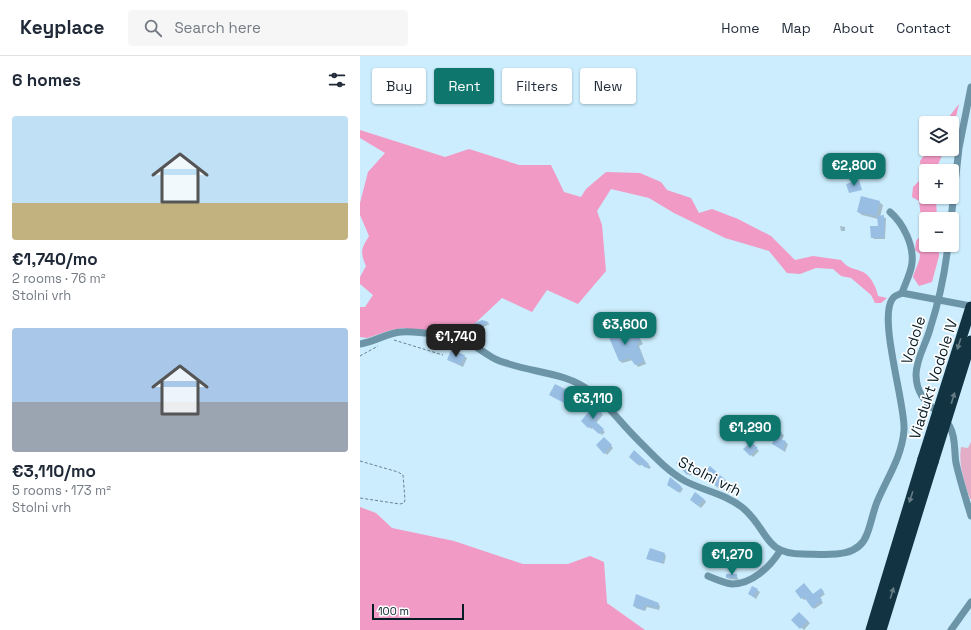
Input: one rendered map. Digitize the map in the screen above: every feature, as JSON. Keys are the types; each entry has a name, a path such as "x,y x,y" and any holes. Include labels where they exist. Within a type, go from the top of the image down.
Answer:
{"highway":[{"name":"Viadukt Vodole IV","path":"928,461 971,307"},
{"name":"Viadukt Vodole IV","path":"928,461 971,341"},
{"path":"871,630 928,461"},
{"path":"881,630 928,461"}],"street":[{"path":"951,212 959,148 971,88"},
{"path":"890,212 904,229 911,256 912,263 902,293"},
{"name":"Vodole","path":"947,252 938,300 929,333 918,362 916,375 918,386 923,397 949,425 954,435 956,464 971,516"},
{"path":"708,576 731,584 740,583 764,570 772,563 780,551 796,554 848,553 862,544 866,537 876,506 898,457 902,442 904,412 892,360 889,326 892,300 894,297 902,293 938,300"},
{"name":"Vodole","path":"938,300 971,307"},
{"name":"Stolni vrh","path":"360,344 401,332 456,339 470,343 498,360 557,375 575,382 589,390 660,462 673,473 686,482 728,499 743,508 753,518 773,545 780,551"},
{"path":"951,630 971,602"}],"path":[{"path":"389,339 443,355"},
{"path":"360,356 366,354 368,351"},
{"path":"360,461 398,472 403,475 406,500 404,503 400,504 360,498"}],"shaded area":[{"path":"959,104 956,116 950,116"},
{"path":"360,130 445,157 469,149 519,165 551,165 564,192 581,197 586,189 606,172 640,173 661,182 667,190 691,198 699,213 712,209 738,219 771,236 795,260 813,256 841,260 849,267 866,274 873,282 878,296 887,298 881,303 875,303 871,295 851,278 841,276 833,269 816,268 800,274 787,273 769,251 725,238 674,213 649,198 611,189 597,211 602,225 606,271 578,304 547,290 532,312 502,298 467,331 451,335 403,328 391,330 367,338 360,337 360,307 365,307 373,295 360,284 360,277 366,266 362,251 369,236 360,215 360,203 368,172 385,153 360,138"},
{"path":"924,156 942,156 938,164 920,164 920,161"},
{"path":"919,181 919,201 912,197 913,187"},
{"path":"919,204 936,204 937,212 920,212"},
{"path":"919,238 919,252 939,252 932,282 919,286 913,277 920,257 920,254 915,250 916,241"},
{"path":"971,442 970,499 962,474 960,454 961,447 968,448"},
{"path":"360,507 376,513 392,528 454,541 523,564 568,564 590,556 604,562 607,603 645,630 360,630"}],"building":[{"path":"859,180 862,190 849,193 846,184"},
{"path":"861,196 880,201 876,216 857,212"},
{"path":"884,215 884,237 871,238 870,226 878,226 877,216"},
{"path":"482,320 489,322 472,330 473,324"},
{"path":"615,324 622,341 637,333 641,341 637,343 644,362 635,365 630,358 619,361 605,328"},
{"path":"471,331 480,334 477,342 467,337"},
{"path":"451,350 465,355 461,365 447,360"},
{"path":"555,384 575,394 578,389 588,396 583,407 579,405 577,408 565,401 564,403 549,395"},
{"path":"594,405 602,413 595,421 604,429 599,434 590,426 588,428 581,421"},
{"path":"778,430 782,432 780,439 786,441 783,450 772,444"},
{"path":"604,437 612,445 604,454 596,445"},
{"path":"751,442 758,448 750,456 743,449"},
{"path":"634,450 649,464 646,468 639,463 638,465 629,457"},
{"path":"683,456 700,469 697,473 693,469 687,475 676,463"},
{"path":"710,466 731,485 726,492 718,485 717,487 703,474"},
{"path":"670,477 682,487 678,492 667,485"},
{"path":"695,492 704,499 699,506 690,500"},
{"path":"650,548 665,553 662,563 646,559"},
{"path":"726,574 737,574 737,578 726,578"},
{"path":"804,583 813,594 821,588 824,592 819,596 822,600 812,608 804,597 801,599 795,591"},
{"path":"752,586 758,589 754,597 748,594"},
{"path":"636,594 659,603 657,608 645,605 643,610 633,606"},
{"path":"799,612 808,621 800,629 791,620"}]}
